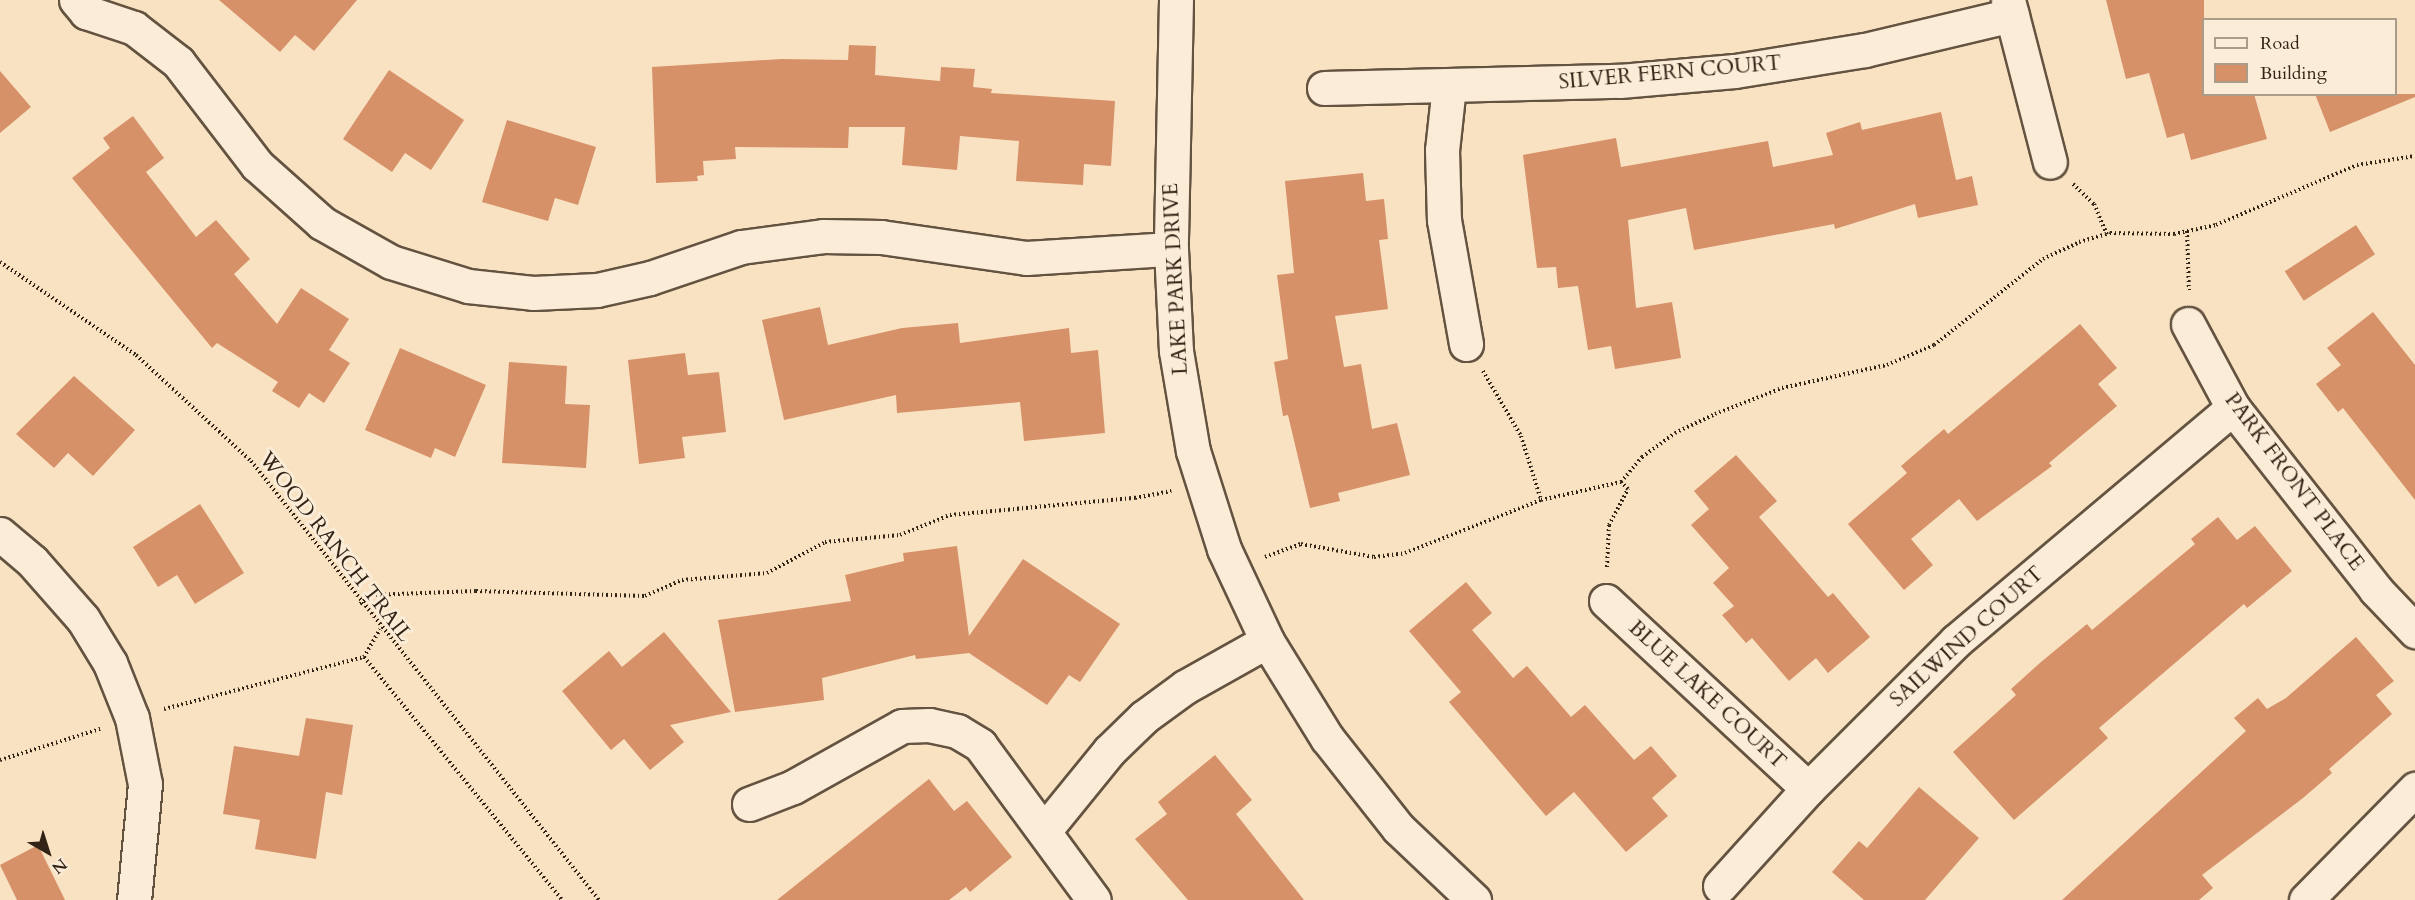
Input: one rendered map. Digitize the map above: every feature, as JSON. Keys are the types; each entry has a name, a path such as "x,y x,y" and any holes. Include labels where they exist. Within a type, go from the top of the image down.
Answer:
{"street":[{"name":"LAKE PARK DRIVE","path":"1176,0 1171,249 1176,351 1203,482 1234,571 1267,641 1327,738 1398,828 1474,900"},
{"path":"81,6 134,28 178,62 257,165 322,223 391,262 468,286 533,293 597,290 650,278 741,247 823,236 881,237 1026,258 1171,249"},
{"path":"2010,8 2050,162"},
{"name":"SILVER FERN COURT","path":"1324,88 1620,81 1735,71 1865,50 2010,8"},
{"path":"1449,86 1442,150 1444,220 1466,344"},
{"name":"PARK FRONT PLACE","path":"2188,324 2233,408 2376,590 2415,631"},
{"name":"SAILWIND COURT","path":"1720,886 1808,789 1956,641 2233,408"},
{"path":"0,534 32,561 83,619 110,663 132,718 145,784 134,900"},
{"name":"BLUE LAKE COURT","path":"1606,601 1808,789"},
{"path":"1044,831 1109,751 1144,717 1185,687 1267,641"},
{"path":"749,804 793,787 872,740 902,726 929,725 957,731 980,745 1094,900"},
{"path":"2306,900 2415,789"}],"path":[{"path":"1234,571 1301,544 1374,556 1406,553 1541,500 1621,482 1642,458 1667,439 1715,414 1782,388 1887,365 1934,345 2043,259 2107,234 2187,231 2259,210 2304,184 2357,165 2415,156"},
{"path":"2050,162 2094,204 2107,234"},
{"path":"2187,231 2188,324"},
{"name":"WOOD RANCH TRAIL","path":"0,262 20,271 136,355 250,461 360,604 599,900"},
{"path":"1466,344 1521,436 1541,500"},
{"path":"360,604 371,595 477,591 645,596 682,580 767,573 825,542 900,535 950,515 1135,498 1203,482"},
{"path":"1606,601 1609,525 1628,489 1621,482"},
{"path":"0,760 132,718 364,657 380,628"},
{"path":"364,657 562,900"}],"building":[{"path":"219,0 357,0 314,51 295,35 280,52"},
{"path":"2106,0 2204,0 2202,96 2255,96 2267,139 2191,160 2184,133 2167,138 2149,73 2126,79"},
{"path":"849,45 876,46 875,75 940,81 941,67 975,69 973,87 992,89 991,93 1115,101 1111,166 1084,164 1083,185 1016,181 1019,141 960,136 957,170 902,165 905,127 849,127 848,148 735,147 736,159 703,161 704,175 697,176 698,181 656,183 652,67 782,59 848,60"},
{"path":"389,70 464,120 431,170 405,153 392,172 343,139"},
{"path":"0,71 31,107 0,133"},
{"path":"2415,94 2415,97 2330,132 2316,96"},
{"path":"1941,112 1956,180 1972,176 1978,205 1918,218 1915,204 1835,229 1834,224 1694,250 1686,208 1628,220 1636,308 1672,302 1681,358 1615,369 1611,346 1588,350 1578,286 1558,288 1556,267 1537,268 1523,155 1616,138 1621,167 1768,141 1773,167 1833,155 1826,133 1860,122 1862,130"},
{"path":"133,116 164,158 146,172 196,237 216,220 250,259 234,274 277,324 301,288 349,319 329,350 350,363 324,403 309,393 299,408 272,391 278,382 217,343 212,348 72,178 110,148 103,138"},
{"path":"507,120 596,147 578,205 555,198 548,221 482,202"},
{"path":"1363,173 1366,201 1384,199 1388,239 1379,240 1388,309 1335,316 1344,367 1361,364 1372,429 1397,423 1410,475 1338,493 1340,501 1310,508 1288,415 1283,416 1274,362 1288,359 1277,275 1294,273 1285,181"},
{"path":"2356,225 2375,254 2304,301 2285,271"},
{"path":"820,307 828,345 902,328 958,323 960,343 1069,328 1071,353 1098,350 1105,433 1024,441 1020,402 897,413 896,395 784,420 762,320"},
{"path":"2373,312 2415,365 2415,500 2343,408 2338,412 2316,384 2341,365 2327,348"},
{"path":"2080,324 2117,368 2098,384 2117,406 2049,463 2052,466 1977,521 1959,499 1911,539 1933,565 1904,590 1848,524 1907,473 1901,466 1944,429 1948,434"},
{"path":"400,348 486,385 455,457 435,448 431,458 365,430"},
{"path":"685,353 688,375 719,372 726,432 682,437 685,458 639,464 628,360"},
{"path":"509,362 567,366 565,404 590,405 586,468 502,463"},
{"path":"74,376 135,430 93,476 68,453 54,468 16,434"},
{"path":"1736,455 1777,501 1759,517 1828,597 1833,593 1870,637 1828,673 1816,658 1789,681 1752,638 1746,643 1722,615 1734,606 1713,583 1729,568 1691,525 1709,509 1694,491"},
{"path":"200,504 244,573 195,604 177,575 158,587 133,547"},
{"path":"2218,517 2237,540 2255,526 2292,571 2247,608 2244,604 2099,728 2108,738 2014,820 1953,752 2016,695 2011,689 2041,662 2087,624 2092,630 2195,544 2191,539"},
{"path":"957,546 969,636 1023,559 1120,624 1080,682 1069,675 1047,705 969,653 916,659 915,655 822,678 824,700 735,712 718,620 851,601 845,575 904,561 903,553"},
{"path":"1466,582 1492,613 1472,630 1513,678 1527,666 1571,717 1585,705 1634,760 1651,746 1677,776 1652,798 1668,816 1626,852 1574,792 1546,816 1449,702 1461,692 1409,631"},
{"path":"664,632 731,712 670,725 684,742 650,770 624,739 611,750 562,691 609,651 622,667"},
{"path":"2356,637 2394,681 2376,695 2392,714 2329,769 2332,773 2303,798 2202,875 2213,888 2199,900 2062,900 2246,731 2234,718 2258,698 2267,709 2286,698"},
{"path":"306,718 353,725 342,795 326,792 316,859 255,849 260,820 223,814 234,746 299,756"},
{"path":"1215,755 1252,800 1236,814 1304,900 1188,900 1135,839 1167,814 1158,802"},
{"path":"929,779 954,811 967,801 1012,857 970,892 966,887 949,900 777,900"},
{"path":"1919,787 1979,838 1925,900 1864,900 1832,872 1859,841 1867,848"},
{"path":"38,845 65,900 17,900 0,865"}]}
